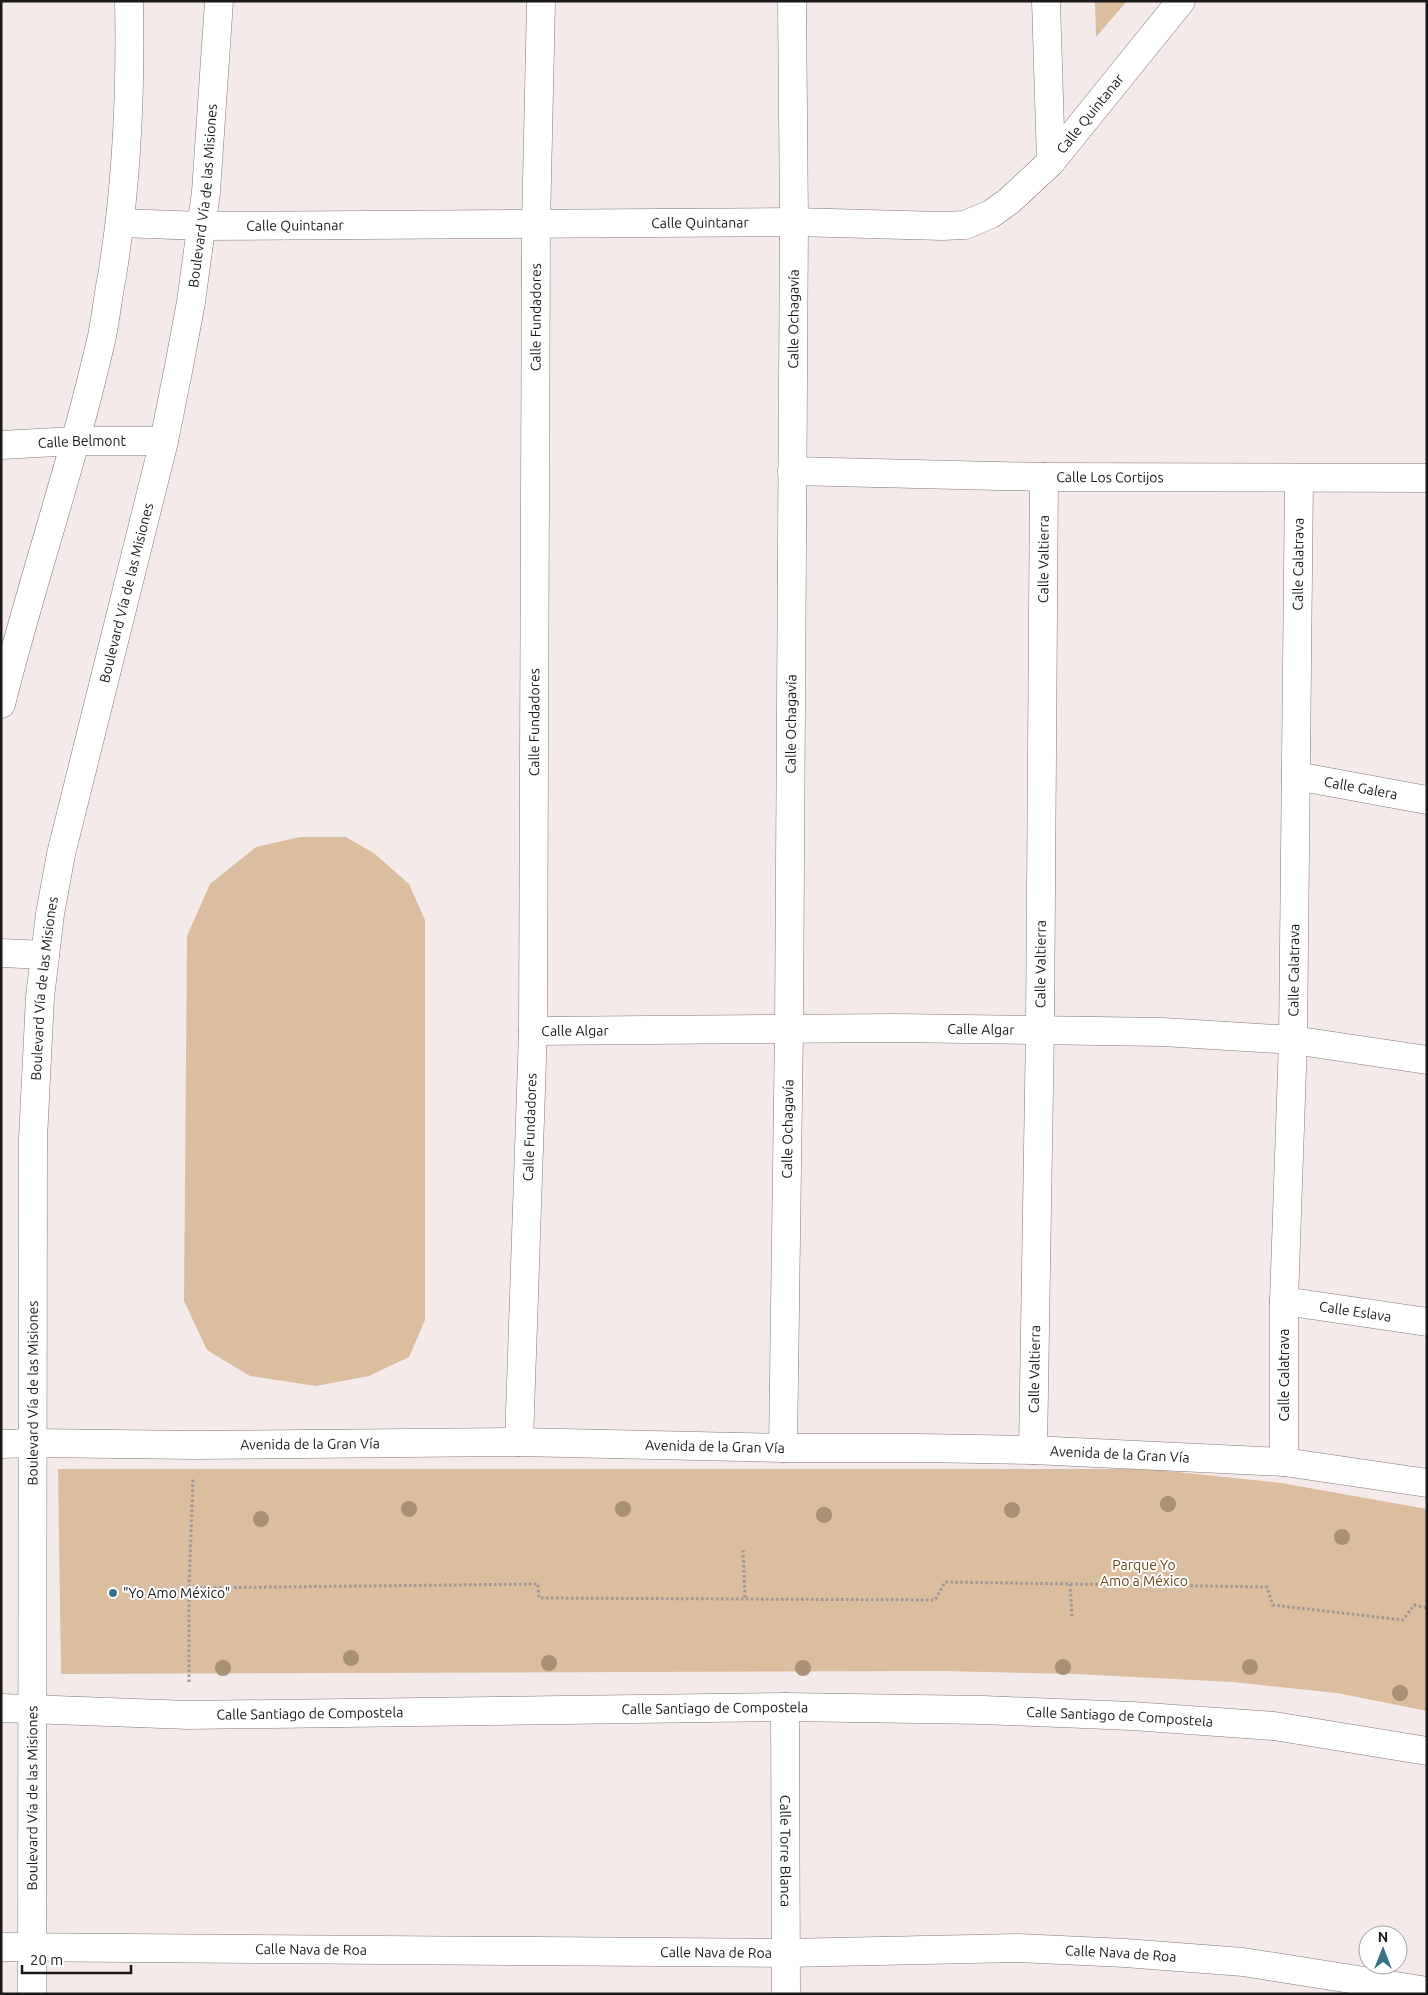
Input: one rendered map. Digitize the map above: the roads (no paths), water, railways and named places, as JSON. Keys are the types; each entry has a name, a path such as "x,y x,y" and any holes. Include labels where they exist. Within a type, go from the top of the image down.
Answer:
{"street":[{"path":"1,704 75,441 102,334 120,223 127,156 130,1"},
{"name":"Boulevard Vía de las Misiones","path":"32,1994 33,1139 40,997 61,854 164,441 189,311 202,226 219,1"},
{"name":"Calle Fundadores","path":"520,1442 533,1031 536,224 541,1"},
{"name":"Calle Ochagavía","path":"783,1448 789,1028 794,222 792,1"},
{"path":"1046,1 1051,162"},
{"name":"Calle Quintanar","path":"120,223 202,226 794,222 942,226 965,224 991,214 1009,201 1051,162 1181,1"},
{"name":"Calle Belmont","path":"1,445 75,441 164,441"},
{"name":"Calle Los Cortijos","path":"792,471 1044,477 1427,478"},
{"name":"Calle Valtierra","path":"1033,1450 1040,1029 1044,477"},
{"name":"Calle Calatrava","path":"1284,1462 1284,1301 1293,1040 1299,478"},
{"name":"Calle Galera","path":"1296,776 1427,800"},
{"path":"1,952 45,954"},
{"name":"Calle Algar","path":"533,1031 789,1028 1040,1029 1163,1032 1293,1040 1427,1060"},
{"name":"Calle Eslava","path":"1284,1301 1427,1322"},
{"name":"Avenida de la Gran Vía","path":"1,1444 195,1446 520,1442 783,1448 1033,1450 1284,1462 1427,1483"},
{"name":"Calle Santiago de Compostela","path":"1,1708 189,1715 785,1707 993,1710 1132,1716 1274,1726 1427,1751"},
{"name":"Calle Torre Blanca","path":"785,1707 786,1994"},
{"name":"Calle Nava de Roa","path":"1,1947 786,1953 1018,1948 1125,1953 1242,1962 1427,1992"}],"place":[{"name":"\"Yo Amo México\"","path":"113,1593"}],"park label":[{"name":"Parque Yo Amo a México","path":"1144,1574"}]}
